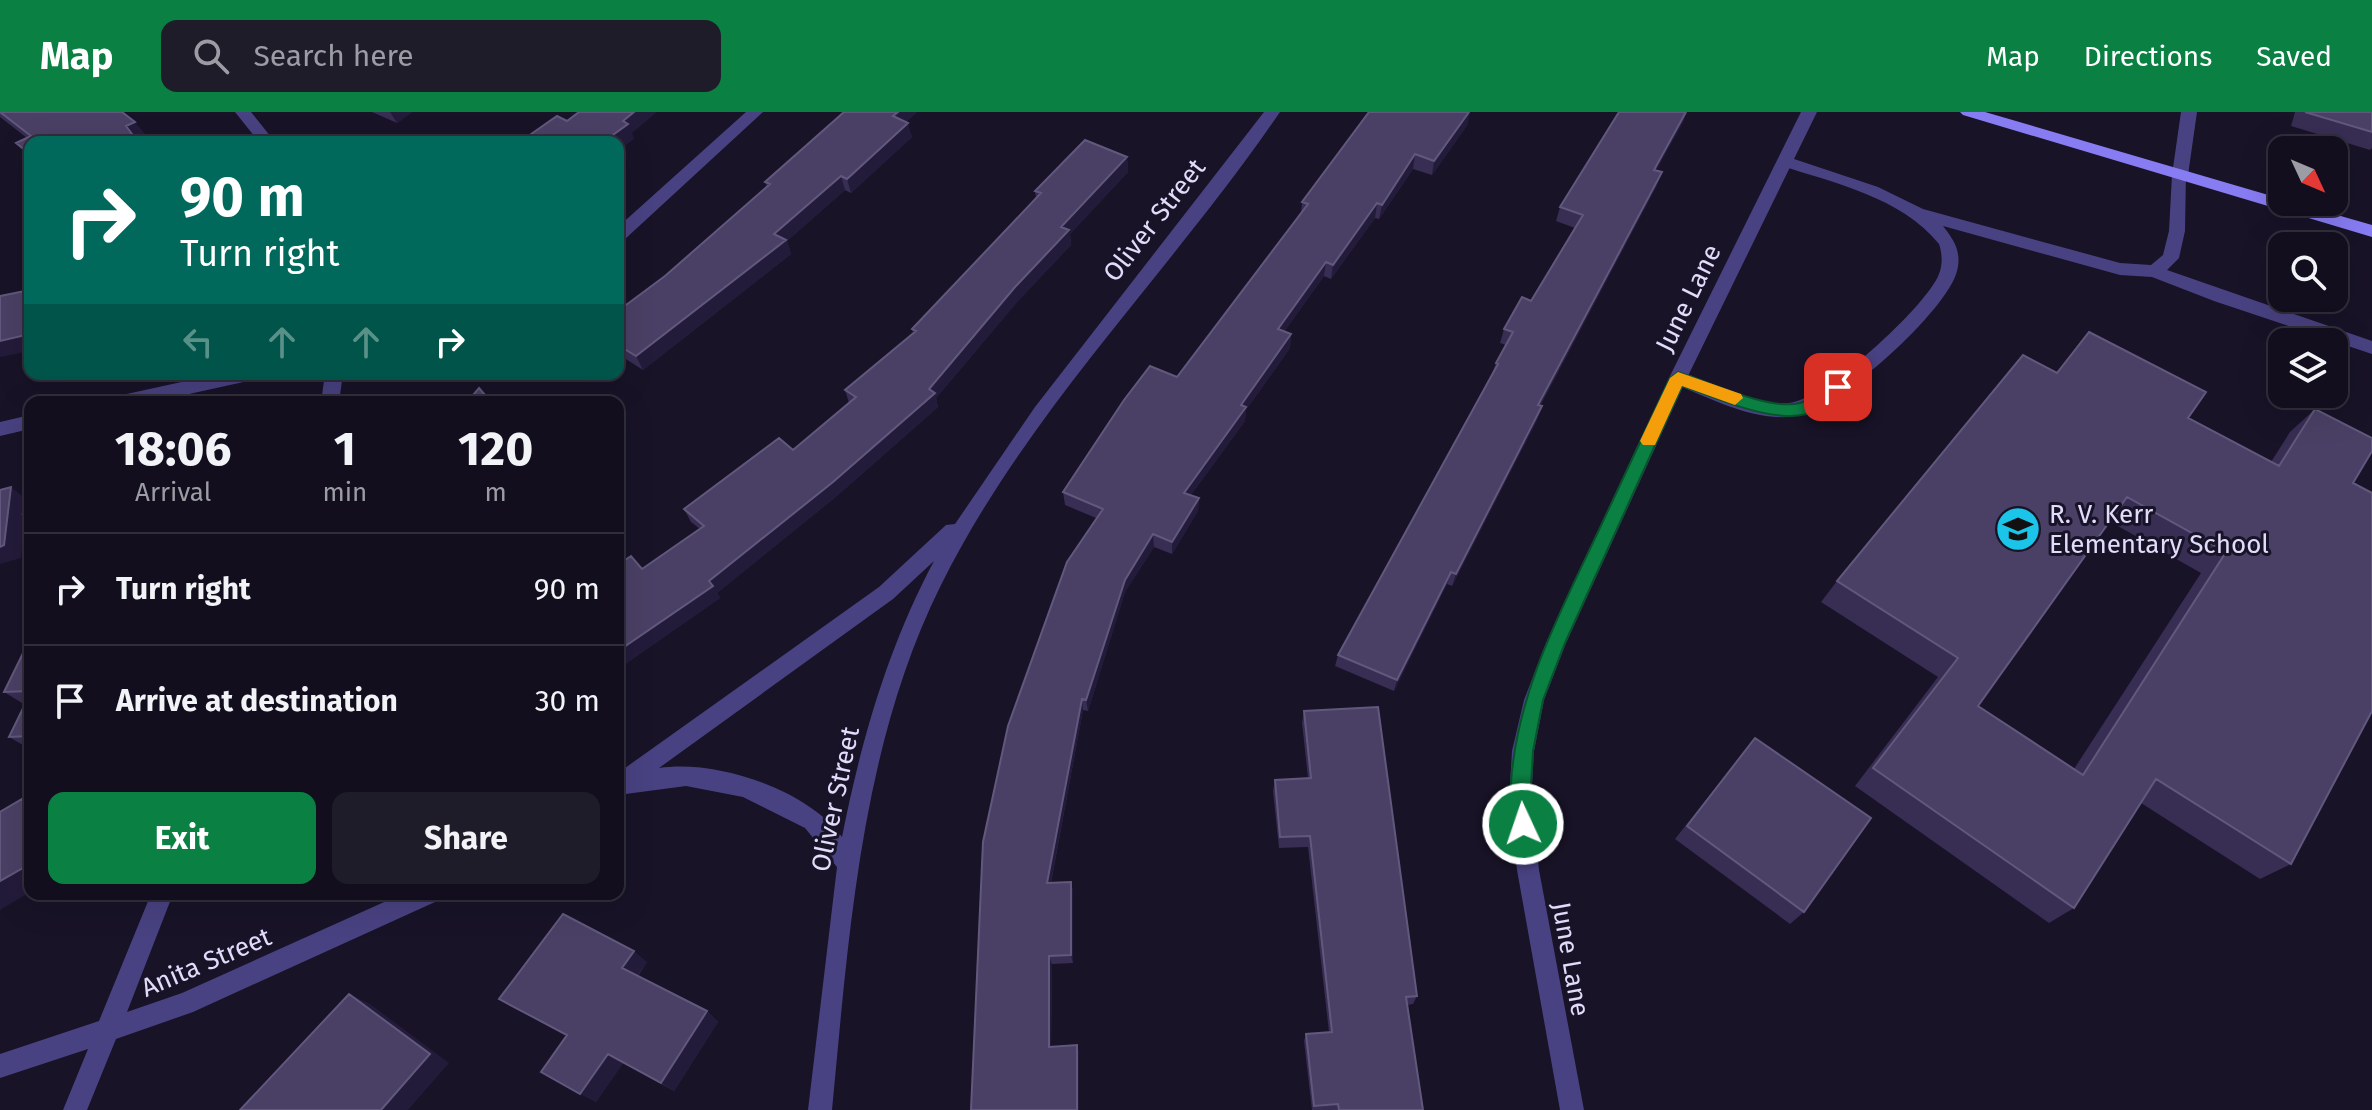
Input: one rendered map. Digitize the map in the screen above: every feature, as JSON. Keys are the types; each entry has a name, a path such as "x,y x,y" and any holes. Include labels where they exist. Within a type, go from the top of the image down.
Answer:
{"main road":[{"path":"1968,112 2372,231"}],"street":[{"path":"243,112 262,136"},
{"path":"624,231 755,112"},
{"name":"Oliver Street","path":"820,1110 847,863 861,791 896,669 916,618 968,517 1012,449 1272,112"},
{"name":"June Lane","path":"1572,1110 1528,870 1520,801 1523,751 1534,700 1556,643 1678,378 1809,112"},
{"path":"2154,271 2171,258 2177,231 2180,175 2189,112"},
{"path":"1678,378 1773,410 1798,410 1819,403 1877,355 1946,278 1951,259 1947,241 1929,222 1862,189 1785,161"},
{"path":"1915,213 2120,269 2154,271 2220,297 2372,348"},
{"path":"149,396 221,380"},
{"path":"0,429 24,423"},
{"name":"Oliver Street","path":"624,783 886,593 968,517"},
{"path":"624,785 650,777 673,775 703,776 736,785 807,816 829,836 847,863"},
{"path":"75,1110 160,900"},
{"name":"Anita Street","path":"0,1066 185,1004 414,900"}],"building":[{"path":"0,112 122,112 135,122 126,126 134,136 31,136"},
{"path":"579,112 634,112 623,121 628,124 611,136 528,136 557,116 567,121"},
{"path":"844,112 898,112 893,116 908,123 847,179 841,176 774,234 786,240 636,356 624,349 624,307 665,276 770,184 765,182"},
{"path":"1369,112 1469,112 1434,161 1415,154 1382,205 1377,203 1333,265 1326,262 1278,329 1291,334 1241,405 1246,407 1184,493 1199,498 1172,542 1153,534 1125,580 1086,700 1082,699 1047,883 1071,882 1071,955 1049,956 1049,1047 1077,1045 1077,1110 971,1110 983,842 1008,726 1067,562 1103,509 1063,492 1150,366 1177,377 1308,204 1302,202"},
{"path":"1619,112 1686,112 1654,170 1662,172 1538,405 1542,406 1456,574 1451,572 1397,680 1338,655 1498,364 1513,332 1504,329 1522,297 1531,301 1583,215 1560,207"},
{"path":"2305,112 2372,112 2372,132"},
{"path":"24,139 24,149 16,143"},
{"path":"1085,140 1127,157 1061,227 1069,230 1015,287 929,389 935,393 833,482 709,581 713,586 624,647 624,561 631,556 642,569 704,526 684,509 779,438 793,450 856,397 845,390 916,331 912,329 1041,193 1035,191"},
{"path":"24,291 24,335 0,341 0,296"},
{"path":"2089,332 2206,392 2188,418 2279,466 2315,409 2372,438 2372,451 2353,483 2372,493 2372,711 2291,864 2156,779 2074,908 1873,768 1958,658 1837,581 2023,355 2057,373","holes":["2127,497 2226,552 2083,775 1978,706"]},
{"path":"479,388 486,396 472,396"},
{"path":"11,487 4,545 0,547 0,490"},
{"path":"24,651 24,691 4,692"},
{"path":"24,706 24,736 9,737"},
{"path":"1378,707 1417,996 1406,997 1423,1110 1339,1110 1338,1104 1314,1106 1306,1034 1332,1032 1310,836 1280,837 1275,780 1311,778 1304,711"},
{"path":"1755,738 1871,818 1804,912 1687,826"},
{"path":"22,799 24,867 0,881 0,812"},
{"path":"563,914 634,951 622,968 707,1011 661,1083 608,1054 580,1094 541,1072 567,1035 499,999"},
{"path":"349,994 430,1054 381,1110 240,1110"}],"slow traffic":[{"path":"1649,441 1678,378 1735,398"}],"place":[{"name":"R. V. Kerr Elementary School","path":"2018,529"}],"route":[{"path":"1523,824 1520,801 1523,751 1534,700 1556,643 1678,378 1773,410 1798,410 1819,403 1838,387"}]}
